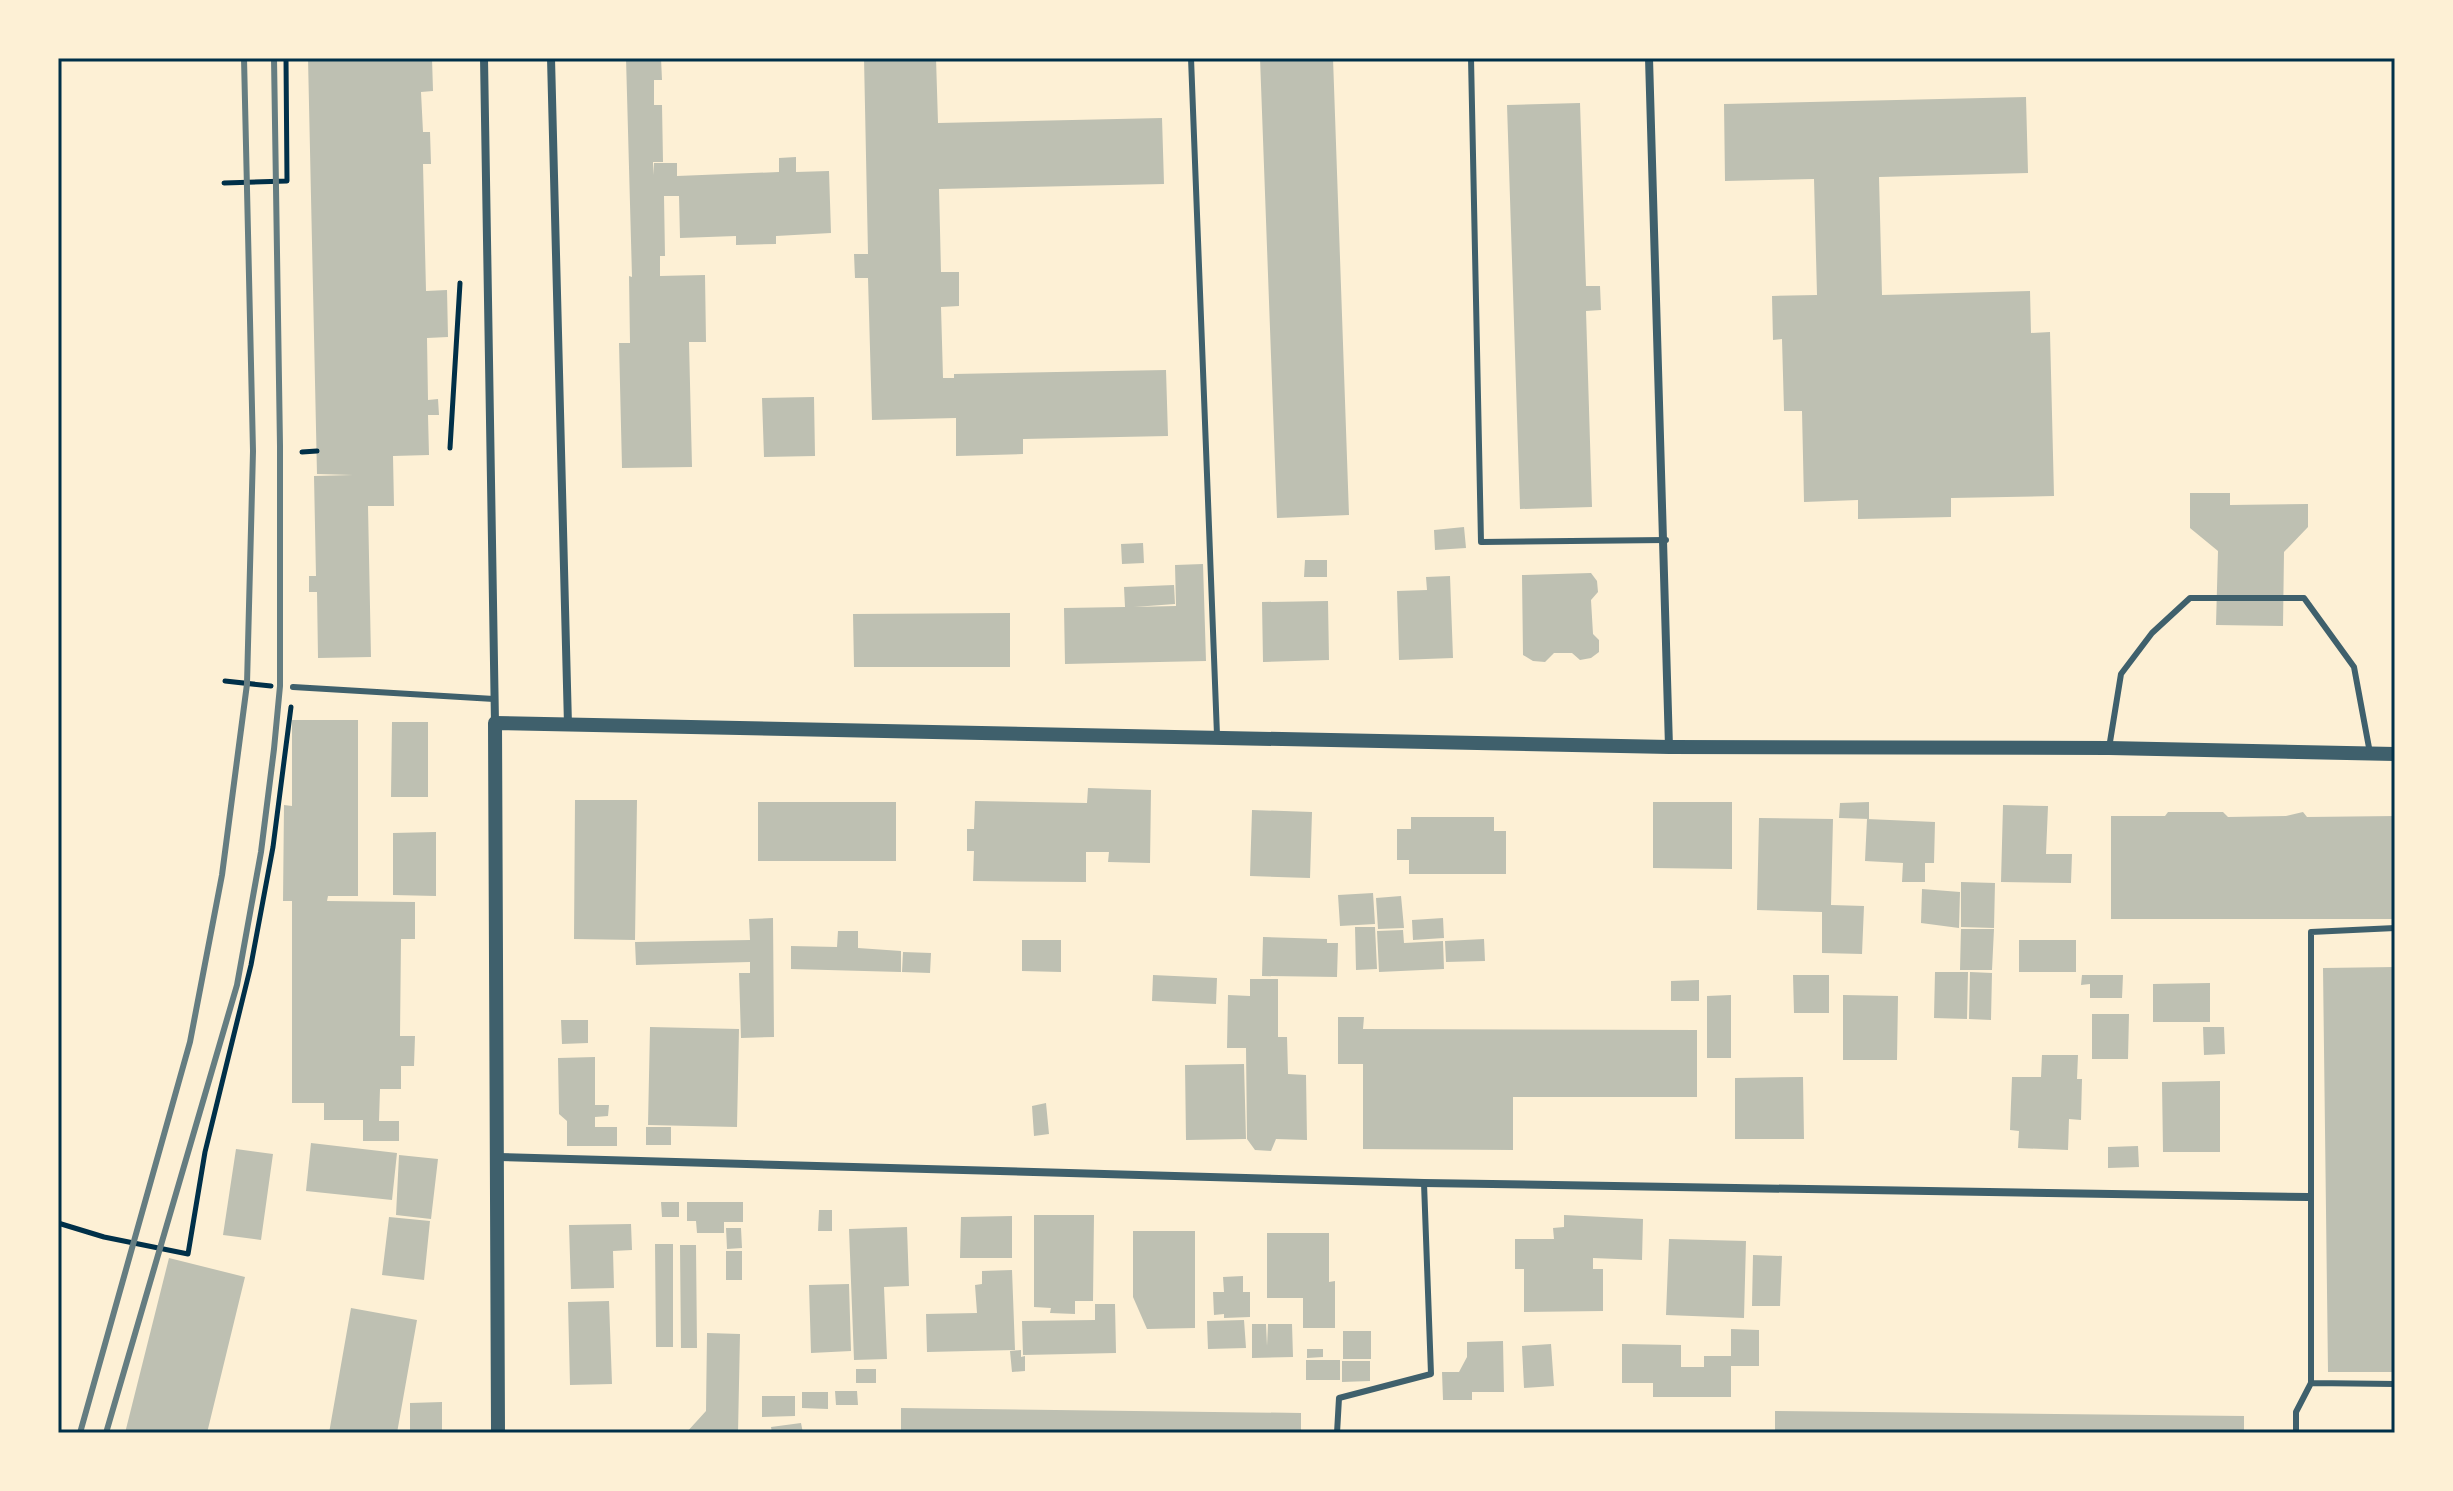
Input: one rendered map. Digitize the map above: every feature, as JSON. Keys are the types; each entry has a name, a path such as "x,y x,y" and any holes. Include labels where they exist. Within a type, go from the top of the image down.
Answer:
{"street":[{"path":"484,58 495,723 498,1433"},
{"path":"551,58 568,725"},
{"path":"1649,58 1666,540 1669,747"},
{"path":"495,723 1217,735 1669,747 2109,748 2395,754"},
{"path":"498,1157 1424,1183 2308,1197"}],"lane":[{"path":"1191,58 1217,735"},
{"path":"1471,58 1481,542 1666,540"},
{"path":"2109,748 2121,674 2152,633 2190,598 2304,598 2354,667 2370,754"},
{"path":"293,687 494,699"},
{"path":"2296,1433 2296,1412 2311,1383 2308,1197 2311,932 2395,928"},
{"path":"1337,1433 1339,1398 1431,1374 1424,1183"},
{"path":"2311,1383 2395,1384"}],"path":[{"path":"224,183 287,181 286,58"},
{"path":"302,452 317,451"},
{"path":"58,1223 104,1237 188,1254 205,1152 254,950 273,847 293,687 225,681"}],"building":[{"path":"308,58 432,58 433,91 421,92 423,132 430,132 431,164 423,164 426,291 447,290 448,337 427,338 428,400 438,399 439,415 428,415 429,455 393,456 394,506 368,506 371,657 318,658 317,592 309,592 309,576 316,576 314,476 353,475 317,474"},
{"path":"626,58 661,58 662,80 654,80 654,105 662,105 663,162 653,162 653,175 654,163 677,163 677,176 779,172 779,158 796,157 796,172 829,171 831,233 776,236 776,244 736,245 736,236 680,238 679,196 664,196 665,256 660,256 660,276 705,275 706,342 689,342 692,467 622,468 619,343 630,343 629,276 632,277"},
{"path":"864,58 936,58 938,123 1162,118 1164,184 939,189 941,272 959,272 959,306 941,307 943,378 954,378 954,374 1166,370 1168,436 1023,439 1023,454 956,456 956,418 872,420 868,278 855,278 854,254 868,254"},
{"path":"1260,58 1333,58 1349,515 1277,518"},
{"path":"2026,97 2028,173 1879,177 1882,295 2030,291 2031,333 2050,332 2054,496 1951,498 1951,517 1858,519 1858,500 1804,502 1802,411 1784,411 1782,339 1773,340 1772,296 1817,295 1814,179 1725,181 1724,104"},
{"path":"1580,103 1586,286 1600,286 1601,310 1586,311 1592,507 1520,509 1507,105"},
{"path":"814,397 815,456 764,457 762,398"},
{"path":"2190,493 2230,493 2230,505 2308,504 2308,527 2284,552 2283,626 2216,625 2218,551 2190,528"},
{"path":"1464,527 1466,548 1435,550 1434,530"},
{"path":"1143,543 1144,563 1122,564 1121,544"},
{"path":"1305,560 1327,560 1327,577 1304,577"},
{"path":"1203,564 1206,661 1065,664 1064,608 1125,607 1124,587 1174,585 1175,604 1134,607 1176,606 1175,565"},
{"path":"1591,573 1597,581 1598,592 1591,600 1593,634 1599,640 1599,652 1591,658 1580,660 1572,653 1554,653 1545,662 1533,661 1523,655 1522,575"},
{"path":"1450,576 1453,658 1399,660 1397,591 1427,590 1426,577"},
{"path":"1328,601 1329,660 1263,662 1262,602"},
{"path":"1010,613 1010,667 854,667 853,614"},
{"path":"292,720 358,720 358,896 328,896 327,901 415,902 415,939 401,939 400,1036 415,1036 414,1066 401,1066 401,1089 380,1089 379,1121 399,1121 399,1141 363,1141 363,1120 324,1120 324,1103 292,1103 292,901 283,901 284,805 292,806"},
{"path":"392,722 428,722 428,797 391,797"},
{"path":"1088,788 1151,790 1150,863 1108,862 1109,852 1086,852 1086,882 973,881 974,851 967,851 967,829 974,829 975,801 1087,803"},
{"path":"575,800 637,800 635,940 574,939"},
{"path":"758,802 896,802 896,861 758,861"},
{"path":"1653,802 1732,802 1732,869 1653,868"},
{"path":"1869,802 1869,819 1839,818 1840,803"},
{"path":"2003,805 2048,806 2046,854 2072,854 2071,883 2001,882"},
{"path":"1252,810 1312,812 1310,878 1250,876"},
{"path":"2168,812 2223,812 2228,817 2286,816 2303,812 2307,817 2395,816 2395,919 2111,919 2111,816 2165,816"},
{"path":"1411,817 1494,817 1494,831 1506,831 1506,874 1409,874 1409,860 1397,860 1397,829 1411,829"},
{"path":"1759,818 1833,819 1831,905 1864,906 1862,954 1822,953 1822,912 1757,910"},
{"path":"1867,819 1935,822 1934,863 1925,863 1925,882 1902,882 1903,863 1865,861"},
{"path":"436,832 436,896 393,895 393,833"},
{"path":"1961,882 1995,883 1994,928 1961,927"},
{"path":"1922,889 1960,892 1959,928 1921,923"},
{"path":"1373,893 1375,924 1340,926 1338,895"},
{"path":"1401,896 1404,928 1378,929 1376,898"},
{"path":"773,918 774,1037 741,1038 739,973 750,973 750,962 636,965 635,942 750,940 749,919"},
{"path":"1443,918 1444,938 1413,940 1412,920"},
{"path":"1355,927 1375,927 1377,969 1356,970"},
{"path":"1961,929 1994,929 1992,970 1960,970"},
{"path":"1403,930 1404,943 1443,941 1444,969 1379,972 1377,931"},
{"path":"838,931 858,931 858,948 901,951 901,972 791,969 791,946 837,947"},
{"path":"1263,937 1327,939 1327,943 1338,943 1337,977 1262,976"},
{"path":"1484,939 1485,961 1446,962 1445,941"},
{"path":"1022,940 1061,940 1061,972 1022,971"},
{"path":"2019,940 2076,940 2076,972 2019,972"},
{"path":"903,952 931,953 930,973 902,972"},
{"path":"2395,967 2395,1372 2328,1372 2323,968"},
{"path":"1935,972 1968,972 1967,1019 1934,1018"},
{"path":"1970,972 1992,973 1991,1020 1969,1019"},
{"path":"1153,975 1217,978 1216,1004 1152,1001"},
{"path":"1793,975 1829,975 1829,1013 1794,1013"},
{"path":"2082,975 2123,975 2122,998 2090,998 2090,984 2081,985"},
{"path":"1250,979 1278,979 1278,1037 1287,1037 1288,1074 1306,1075 1307,1140 1276,1139 1271,1151 1255,1150 1247,1139 1246,1048 1227,1048 1228,995 1250,996"},
{"path":"1699,980 1699,1001 1671,1001 1671,981"},
{"path":"2210,983 2210,1022 2153,1022 2153,984"},
{"path":"1731,995 1731,1058 1707,1058 1707,996"},
{"path":"1843,995 1898,996 1897,1060 1843,1060"},
{"path":"2092,1014 2129,1014 2128,1059 2092,1059"},
{"path":"1338,1017 1364,1017 1363,1029 1697,1030 1697,1097 1513,1097 1513,1150 1363,1149 1363,1064 1338,1064"},
{"path":"561,1020 588,1020 588,1043 562,1044"},
{"path":"650,1027 739,1029 737,1127 648,1125"},
{"path":"2203,1027 2224,1027 2225,1054 2204,1055"},
{"path":"2042,1055 2078,1055 2077,1079 2082,1079 2081,1120 2069,1119 2068,1150 2018,1148 2019,1131 2010,1130 2012,1077 2041,1077"},
{"path":"595,1057 595,1105 609,1105 608,1116 595,1117 595,1127 617,1127 617,1146 567,1146 567,1121 559,1114 558,1058"},
{"path":"1244,1064 1246,1139 1186,1140 1185,1065"},
{"path":"1803,1077 1804,1139 1735,1139 1735,1078"},
{"path":"2220,1081 2220,1152 2163,1152 2162,1082"},
{"path":"1046,1103 1049,1134 1034,1136 1032,1106"},
{"path":"646,1127 671,1127 671,1145 646,1145"},
{"path":"311,1143 397,1153 392,1200 306,1191"},
{"path":"2138,1146 2139,1167 2108,1168 2108,1147"},
{"path":"236,1149 273,1154 261,1240 223,1235"},
{"path":"399,1155 438,1159 431,1219 396,1215"},
{"path":"661,1202 679,1202 679,1217 662,1217"},
{"path":"687,1202 743,1202 743,1222 724,1222 724,1233 697,1233 696,1221 687,1221"},
{"path":"819,1210 832,1210 832,1231 818,1231"},
{"path":"1034,1215 1094,1215 1093,1301 1075,1301 1075,1314 1050,1313 1051,1308 1034,1307"},
{"path":"1564,1215 1643,1219 1642,1260 1593,1258 1593,1269 1603,1269 1603,1311 1524,1312 1524,1269 1515,1269 1515,1239 1554,1239 1553,1228 1564,1227"},
{"path":"1012,1216 1012,1258 960,1258 961,1217"},
{"path":"389,1217 430,1221 424,1280 382,1275"},
{"path":"631,1224 632,1250 613,1251 614,1288 571,1289 569,1225"},
{"path":"907,1227 909,1286 884,1287 887,1359 854,1360 849,1229"},
{"path":"726,1228 741,1228 742,1248 727,1249"},
{"path":"1133,1231 1195,1231 1195,1328 1147,1329 1133,1297"},
{"path":"1267,1233 1329,1233 1329,1282 1335,1281 1335,1328 1303,1328 1303,1298 1267,1298"},
{"path":"1669,1239 1746,1241 1744,1318 1666,1315"},
{"path":"655,1244 673,1244 673,1347 656,1347"},
{"path":"680,1245 696,1245 697,1348 681,1348"},
{"path":"726,1251 742,1251 742,1280 726,1280"},
{"path":"1753,1255 1782,1256 1780,1306 1752,1306"},
{"path":"169,1258 245,1277 207,1433 125,1433"},
{"path":"1012,1270 1015,1350 927,1352 926,1314 977,1313 975,1285 982,1284 982,1271"},
{"path":"1243,1276 1243,1292 1250,1292 1250,1317 1224,1318 1224,1314 1214,1315 1213,1292 1224,1292 1223,1277"},
{"path":"849,1284 851,1351 811,1353 809,1285"},
{"path":"609,1301 612,1384 570,1385 568,1302"},
{"path":"1095,1304 1115,1304 1116,1353 1023,1355 1022,1321 1095,1320"},
{"path":"351,1308 417,1320 397,1433 329,1433"},
{"path":"1244,1320 1246,1348 1208,1349 1207,1321"},
{"path":"1252,1324 1266,1324 1267,1346 1268,1324 1292,1324 1293,1357 1252,1358"},
{"path":"1731,1329 1759,1330 1759,1366 1731,1366 1731,1397 1653,1397 1653,1383 1622,1383 1622,1344 1681,1345 1681,1367 1704,1367 1704,1356 1731,1356"},
{"path":"1343,1331 1371,1331 1371,1359 1343,1359"},
{"path":"707,1333 740,1334 738,1433 686,1433 706,1411"},
{"path":"1503,1341 1504,1392 1472,1392 1472,1400 1443,1400 1442,1372 1459,1372 1467,1357 1467,1342"},
{"path":"1551,1344 1554,1386 1524,1388 1522,1346"},
{"path":"1307,1349 1323,1349 1323,1357 1307,1358"},
{"path":"1021,1350 1021,1357 1025,1356 1025,1371 1012,1372 1010,1351"},
{"path":"1306,1360 1340,1360 1340,1380 1306,1380"},
{"path":"1342,1361 1370,1361 1370,1381 1342,1382"},
{"path":"856,1369 876,1369 876,1383 856,1383"},
{"path":"835,1391 857,1391 858,1405 836,1405"},
{"path":"802,1392 828,1392 828,1409 802,1408"},
{"path":"762,1396 795,1396 795,1416 762,1417"},
{"path":"442,1402 442,1433 410,1433 410,1403"},
{"path":"901,1408 1301,1413 1301,1433 901,1433"},
{"path":"1775,1411 2244,1416 2244,1433 1775,1433"},
{"path":"801,1423 803,1433 772,1433 771,1427"}],"railway":[{"path":"80,1433 190,1042 222,875 247,684 253,451 244,58"},
{"path":"106,1433 237,985 261,852 274,749 280,686 274,58"}]}
